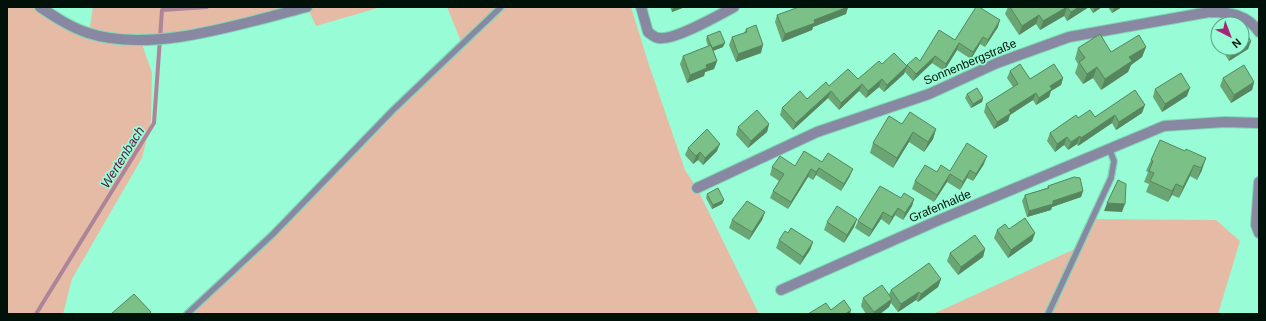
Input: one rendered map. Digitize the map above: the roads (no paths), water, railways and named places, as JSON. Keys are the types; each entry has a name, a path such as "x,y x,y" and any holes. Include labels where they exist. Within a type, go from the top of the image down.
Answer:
{"street":[{"path":"40,7 65,24 89,34 141,41 182,36 307,7"},
{"path":"641,7 648,32 658,38 667,38 699,25 734,7"},
{"name":"Sonnenbergstraße","path":"697,188 817,132 929,94 997,63 1068,36 1209,12 1230,12 1245,18 1259,32"},
{"path":"1109,148 1164,126 1224,122 1259,123"},
{"name":"Grafenhalde","path":"781,290 939,220 1109,148"},
{"path":"1259,182 1256,225 1259,232"}],"lane":[{"path":"187,314 273,234 392,111 501,7"},
{"path":"1048,314 1111,178 1114,161 1109,148"}],"waterway":[{"name":"Wertenbach","path":"36,314 154,123 162,10 207,7"}]}
